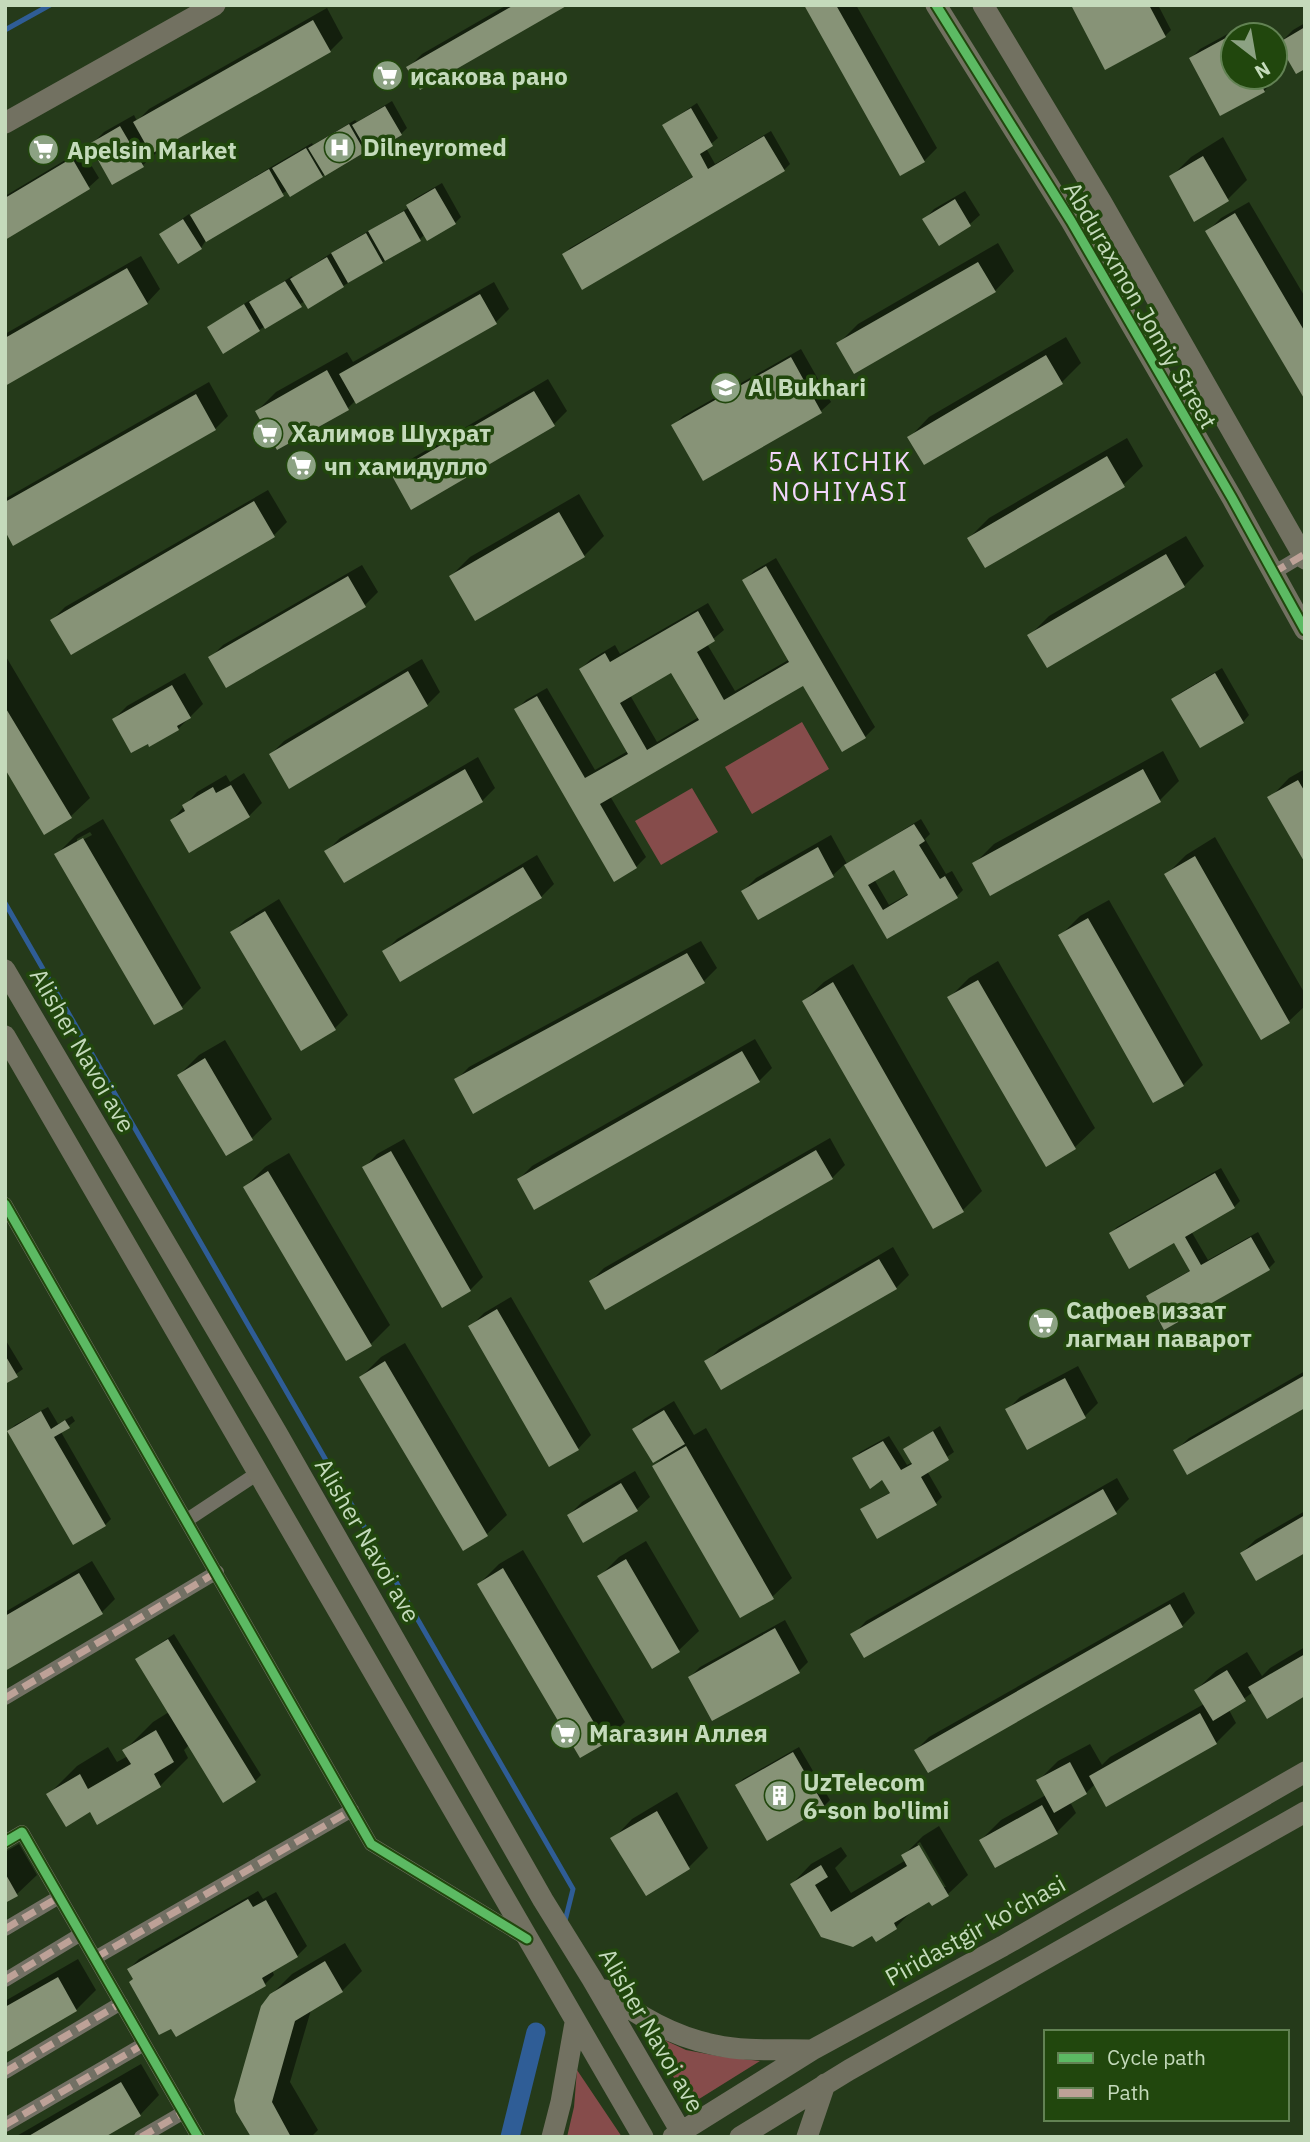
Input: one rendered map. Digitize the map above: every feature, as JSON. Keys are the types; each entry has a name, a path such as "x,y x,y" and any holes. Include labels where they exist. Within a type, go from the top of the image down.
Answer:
{"main road":[{"path":"5,108 188,5"},
{"path":"5,123 215,5"},
{"name":"Abduraxmon Jomiy Street","path":"936,5 1071,221 1232,498 1305,630"},
{"name":"Abduraxmon Jomiy Street","path":"982,5 1102,203 1304,556"},
{"name":"Alisher Navoi ave","path":"5,970 277,1433 679,2135"},
{"path":"5,1036 643,2137"},
{"name":"Piridastgir ko'chasi","path":"679,2135 812,2050 1003,1946 1305,1772"},
{"path":"740,2137 825,2084 1305,1812"},
{"path":"592,1979 629,2010 688,2038 742,2049 812,2050"},
{"path":"552,2137 575,2023"},
{"path":"807,2137 825,2084"}],"street":[{"path":"1273,573 1304,556"},
{"path":"6,1208 371,1844 527,1939"},
{"path":"187,1520 258,1473"},
{"path":"5,1698 217,1572"},
{"path":"95,1958 352,1810"},
{"path":"5,1842 22,1832 198,2137"},
{"path":"5,1929 60,1897"},
{"path":"5,1980 81,1934"},
{"path":"5,2071 121,2003"},
{"path":"5,2125 144,2044"},
{"path":"141,2137 184,2112"}],"shaded area":[{"path":"802,722 829,769 752,814 725,767"},
{"path":"692,788 718,832 661,865 635,821"},
{"path":"643,2030 686,2050 760,2061 691,2104"},
{"path":"577,2070 622,2137 567,2137 574,2107"}],"building":[{"path":"514,5 568,5 420,90 406,67"},
{"path":"804,5 836,5 925,162 900,176"},
{"path":"1071,5 1149,5 1166,37 1105,70"},
{"path":"313,20 331,52 151,154 133,122"},
{"path":"1305,27 1305,69 1296,74 1289,62 1289,36"},
{"path":"1219,42 1219,91 1265,92 1220,116 1189,58"},
{"path":"385,106 402,135 369,154 352,125"},
{"path":"691,108 713,146 700,154 708,169 764,136 785,171 582,290 562,254 693,177 662,125"},
{"path":"349,124 365,152 325,176 308,148"},
{"path":"120,126 144,167 112,185 89,144"},
{"path":"306,148 323,177 290,197 272,168"},
{"path":"1203,156 1229,201 1194,222 1169,176"},
{"path":"72,158 90,189 5,240 5,198"},
{"path":"269,169 284,196 206,242 190,215"},
{"path":"435,188 456,224 427,241 406,205"},
{"path":"955,199 971,226 939,246 922,219"},
{"path":"404,211 421,241 385,261 368,231"},
{"path":"1235,213 1305,332 1305,400 1205,231"},
{"path":"183,219 202,249 178,264 159,234"},
{"path":"366,233 383,263 348,283 331,253"},
{"path":"327,257 344,287 308,309 290,279"},
{"path":"978,262 996,292 854,374 836,343"},
{"path":"127,268 148,304 5,386 5,338"},
{"path":"285,281 302,307 265,329 249,302"},
{"path":"480,294 497,324 356,404 339,374"},
{"path":"244,304 260,331 223,354 207,327"},
{"path":"1046,355 1063,384 924,465 907,437"},
{"path":"791,357 822,413 703,481 671,425"},
{"path":"327,370 349,410 277,450 255,411"},
{"path":"534,391 555,426 411,510 391,474"},
{"path":"196,394 216,430 13,546 5,531 5,502"},
{"path":"1107,456 1125,487 985,568 967,538"},
{"path":"254,501 275,537 71,655 50,620"},
{"path":"559,512 585,557 475,621 449,576"},
{"path":"1166,554 1185,587 1047,668 1027,635"},
{"path":"766,566 866,738 842,752 803,686 600,804 637,868 614,882 514,709 537,696 585,778 628,754 579,669 605,653 610,662 698,611 715,641 697,652 724,700 789,662 742,580","holes":["671,673 699,720 647,750 620,703"]},
{"path":"348,576 366,607 226,688 208,657"},
{"path":"408,671 428,706 289,789 269,754"},
{"path":"1215,673 1244,723 1200,748 1171,699"},
{"path":"172,685 191,718 177,726 179,730 149,747 148,744 131,753 112,719"},
{"path":"5,707 72,818 44,835 5,769"},
{"path":"465,769 483,802 344,883 324,851"},
{"path":"1143,769 1161,802 990,896 972,863"},
{"path":"1298,780 1305,792 1305,863 1267,797"},
{"path":"231,785 250,817 189,853 170,820 185,811 182,805 213,787 216,793"},
{"path":"914,824 925,841 919,845 940,879 945,876 958,898 887,939 844,865","holes":["894,870 908,895 883,910 868,885"]},
{"path":"83,838 183,1009 154,1025 54,854"},
{"path":"818,847 834,877 758,920 741,891"},
{"path":"1195,856 1290,1023 1261,1040 1164,874"},
{"path":"523,867 542,898 400,982 382,951"},
{"path":"265,911 336,1030 301,1051 230,932"},
{"path":"1088,918 1184,1086 1153,1103 1058,935"},
{"path":"687,953 705,983 473,1114 454,1079"},
{"path":"978,980 1076,1149 1046,1167 947,997"},
{"path":"833,982 964,1212 933,1229 802,1001"},
{"path":"742,1051 760,1082 534,1210 517,1179"},
{"path":"205,1058 253,1140 226,1156 177,1075"},
{"path":"816,1150 833,1179 605,1310 589,1281"},
{"path":"391,1151 471,1291 442,1308 362,1167"},
{"path":"268,1171 372,1346 346,1361 243,1187"},
{"path":"1215,1173 1235,1208 1185,1237 1201,1265 1251,1237 1270,1270 1164,1330 1146,1296 1190,1271 1174,1243 1129,1269 1109,1233"},
{"path":"879,1259 897,1289 721,1390 704,1361"},
{"path":"497,1309 579,1450 549,1467 468,1326"},
{"path":"5,1355 18,1377 5,1384"},
{"path":"385,1361 488,1536 463,1551 359,1377"},
{"path":"1305,1375 1305,1408 1187,1475 1173,1450"},
{"path":"1065,1378 1086,1418 1027,1450 1005,1409"},
{"path":"664,1410 685,1444 653,1463 632,1429"},
{"path":"41,1411 51,1429 65,1420 70,1428 54,1437 106,1526 73,1545 7,1431"},
{"path":"933,1431 949,1460 921,1477 937,1505 877,1539 860,1509 890,1493 882,1480 870,1489 852,1458 883,1441 901,1470 912,1464 903,1449"},
{"path":"686,1446 774,1599 740,1618 652,1466"},
{"path":"621,1483 638,1511 583,1543 567,1515"},
{"path":"1103,1489 1117,1514 864,1658 850,1634"},
{"path":"1305,1515 1305,1553 1256,1581 1240,1553"},
{"path":"626,1559 680,1652 652,1669 597,1576"},
{"path":"503,1568 606,1743 580,1758 477,1584"},
{"path":"79,1573 103,1614 5,1671 5,1616"},
{"path":"1170,1604 1183,1627 928,1773 914,1750"},
{"path":"775,1628 800,1673 712,1721 688,1677"},
{"path":"168,1639 256,1782 223,1803 135,1659"},
{"path":"1305,1654 1305,1696 1267,1719 1248,1687"},
{"path":"1227,1670 1246,1701 1213,1721 1194,1690"},
{"path":"1200,1713 1217,1744 1106,1807 1089,1776"},
{"path":"156,1730 174,1762 154,1774 161,1787 97,1825 90,1812 66,1827 46,1794 80,1774 88,1789 131,1764 122,1750"},
{"name":"UzTelecom 6-son bo'limi","path":"793,1752 825,1807 767,1841 735,1785"},
{"path":"1070,1762 1087,1794 1054,1813 1036,1780"},
{"path":"1042,1805 1058,1834 995,1868 979,1840"},
{"path":"657,1811 690,1869 646,1896 610,1838"},
{"path":"919,1845 949,1896 932,1906 929,1902 894,1923 897,1929 876,1942 872,1936 853,1947 821,1937 790,1884 821,1865 828,1877 815,1885 831,1912 907,1866 901,1855"},
{"path":"5,1873 18,1896 5,1903"},
{"path":"248,1899 253,1907 266,1900 298,1957 262,1978 266,1986 176,2037 171,2029 159,2035 129,1982 133,1979 127,1969"},
{"path":"325,1961 343,1992 295,2021 272,2102 291,2137 251,2137 236,2112 234,2100 261,2006 270,1994"},
{"path":"58,1977 77,2011 5,2053 5,2007"},
{"path":"121,2082 141,2116 105,2137 27,2137"}],"waterway":[{"path":"5,30 50,5"},
{"path":"5,903 573,1889 565,1921"},
{"path":"510,2137 536,2032"}],"marked path":[{"path":"1273,573 1305,554"},
{"path":"5,1698 217,1572"},
{"path":"95,1958 352,1810"},
{"path":"5,1929 59,1897"},
{"path":"5,1980 81,1934"},
{"path":"5,2072 121,2003"},
{"path":"5,2125 144,2044"},
{"path":"141,2137 184,2112"}],"cycle path":[{"path":"936,5 1071,221 1232,498 1305,630"},
{"path":"5,1204 371,1844 527,1939"},
{"path":"5,1842 22,1832 198,2137"}],"place":[{"name":"исакова рано","path":"387,76"},
{"name":"Dilneyromed","path":"340,147"},
{"name":"Apelsin Market","path":"44,150"},
{"name":"Al Bukhari","path":"725,387"},
{"name":"Халимов Шухрат","path":"268,433"},
{"name":"чп хамидулло","path":"301,466"},
{"name":"Сафоев иззат лагман паварот","path":"1043,1324"},
{"name":"Магазин Аллея","path":"566,1733"},
{"name":"UzTelecom 6-son bo'limi","path":"780,1796"}],"district":[{"name":"5A KICHIK NOHIYASI","path":"840,476"}]}
